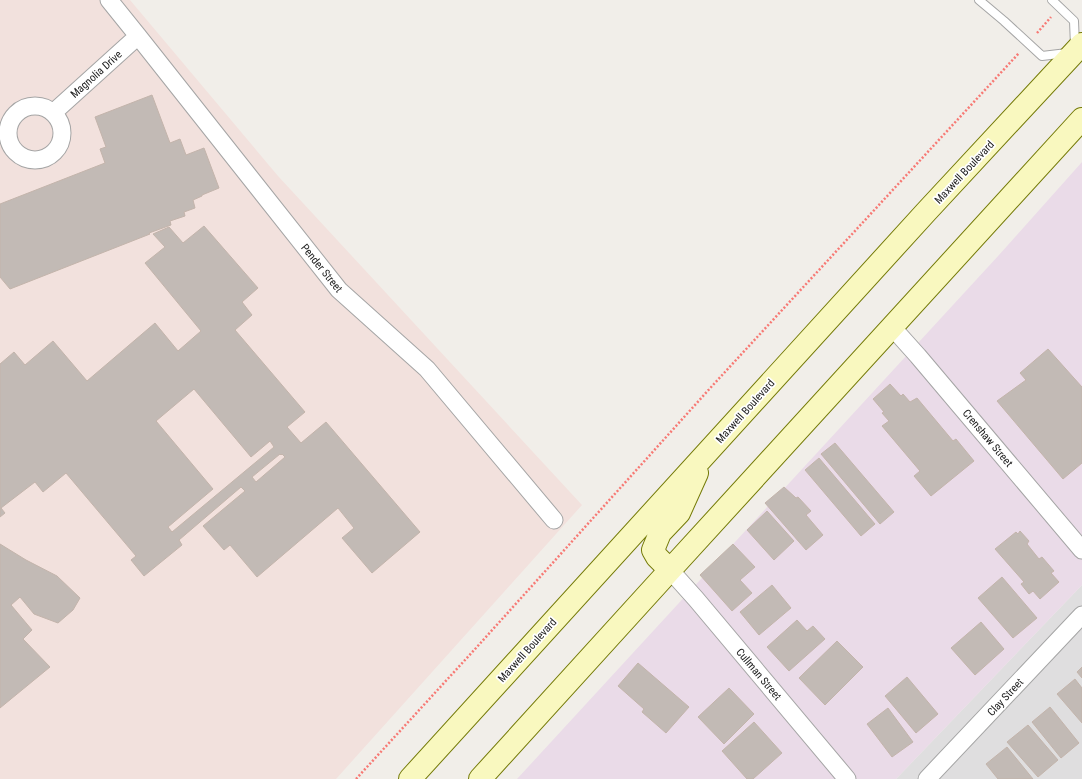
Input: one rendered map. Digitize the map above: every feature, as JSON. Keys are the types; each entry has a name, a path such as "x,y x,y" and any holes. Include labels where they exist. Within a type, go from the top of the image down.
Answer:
{"main road":[{"name":"Maxwell Boulevard","path":"414,778 926,212 1080,52"},
{"path":"480,779 1082,120"},
{"path":"670,570 657,557 653,550 660,533 679,513 706,454"}],"street":[{"name":"Pender Street","path":"109,0 339,290 427,369 554,520"},
{"name":"Magnolia Drive","path":"54,112 138,36"},
{"path":"33,105 44,107 54,112 60,121 62,131 61,142 56,151 47,158 36,160 26,159 5,148 9,124 14,114 23,108 33,105"},
{"name":"Crenshaw Street","path":"892,327 1082,550"},
{"name":"Cullman Street","path":"670,570 847,779"},
{"name":"Clay Street","path":"927,779 1082,615"}],"lane":[{"path":"979,0 1042,56 1080,52 1074,21 1052,0"}],"path":[{"path":"356,779 713,385 1060,7"}],"shaded area":[{"path":"0,0 130,0 278,176 582,505 336,779 0,779"},
{"path":"1082,162 1082,585 896,779 517,779 999,255"},
{"path":"1082,585 1082,779 896,779"}],"building":[{"path":"152,95 170,143 180,139 186,155 204,148 219,188 193,200 195,208 184,212 185,216 170,221 171,225 10,289 0,277 0,204 105,163 100,149 106,147 95,117"},
{"path":"204,226 258,288 242,302 252,315 235,330 305,412 287,427 301,443 326,422 420,532 372,573 342,538 354,528 338,508 257,577 230,545 224,550 203,526 245,491 241,487 179,540 182,545 144,576 131,560 136,556 66,473 43,492 35,482 1,508 5,513 0,517 0,364 14,352 25,365 53,341 87,381 155,323 178,351 201,331 145,263 165,247 153,234 169,227 183,243","holes":["194,389 251,457 270,441 274,447 172,532 168,527 213,489 156,421","280,454 285,457 256,482 252,477"]},
{"path":"1048,349 1082,387 1082,463 1063,479 997,401 1026,380 1020,373"},
{"path":"890,384 901,396 903,394 910,402 917,398 953,441 956,439 974,461 931,496 914,476 920,471 882,426 889,421 882,413 884,412 873,399"},
{"path":"835,443 894,512 880,524 821,454"},
{"path":"819,458 875,524 861,536 805,470"},
{"path":"784,487 796,498 798,497 811,511 806,515 823,535 806,550 765,503"},
{"path":"767,511 794,541 774,560 747,530"},
{"path":"1020,531 1029,541 1027,544 1039,559 1042,557 1054,571 1051,573 1059,582 1040,599 1033,591 1029,594 1021,584 1024,582 995,549 1016,532 1018,534"},
{"path":"0,544 26,560 57,576 80,598 73,610 58,623 34,614 20,597 11,605 32,630 23,639 50,667 0,708"},
{"path":"733,544 755,567 740,580 752,593 732,611 700,575"},
{"path":"1002,577 1037,618 1013,638 978,598"},
{"path":"772,585 791,608 759,635 740,612"},
{"path":"797,620 807,631 813,626 825,639 789,671 767,647"},
{"path":"981,622 1004,649 975,675 951,648"},
{"path":"837,641 863,667 825,705 799,678"},
{"path":"638,663 689,707 666,733 642,712 644,709 618,686"},
{"path":"1082,667 1082,678 1077,672"},
{"path":"907,677 938,714 916,733 885,696"},
{"path":"1075,679 1082,688 1082,723 1057,694"},
{"path":"729,688 754,714 724,744 698,717"},
{"path":"1050,707 1079,743 1061,758 1032,722"},
{"path":"888,708 913,742 892,757 867,724"},
{"path":"754,722 782,753 753,779 747,779 722,751"},
{"path":"1028,725 1058,760 1038,777 1007,742"},
{"path":"1007,747 1033,779 998,779 986,764"}]}
